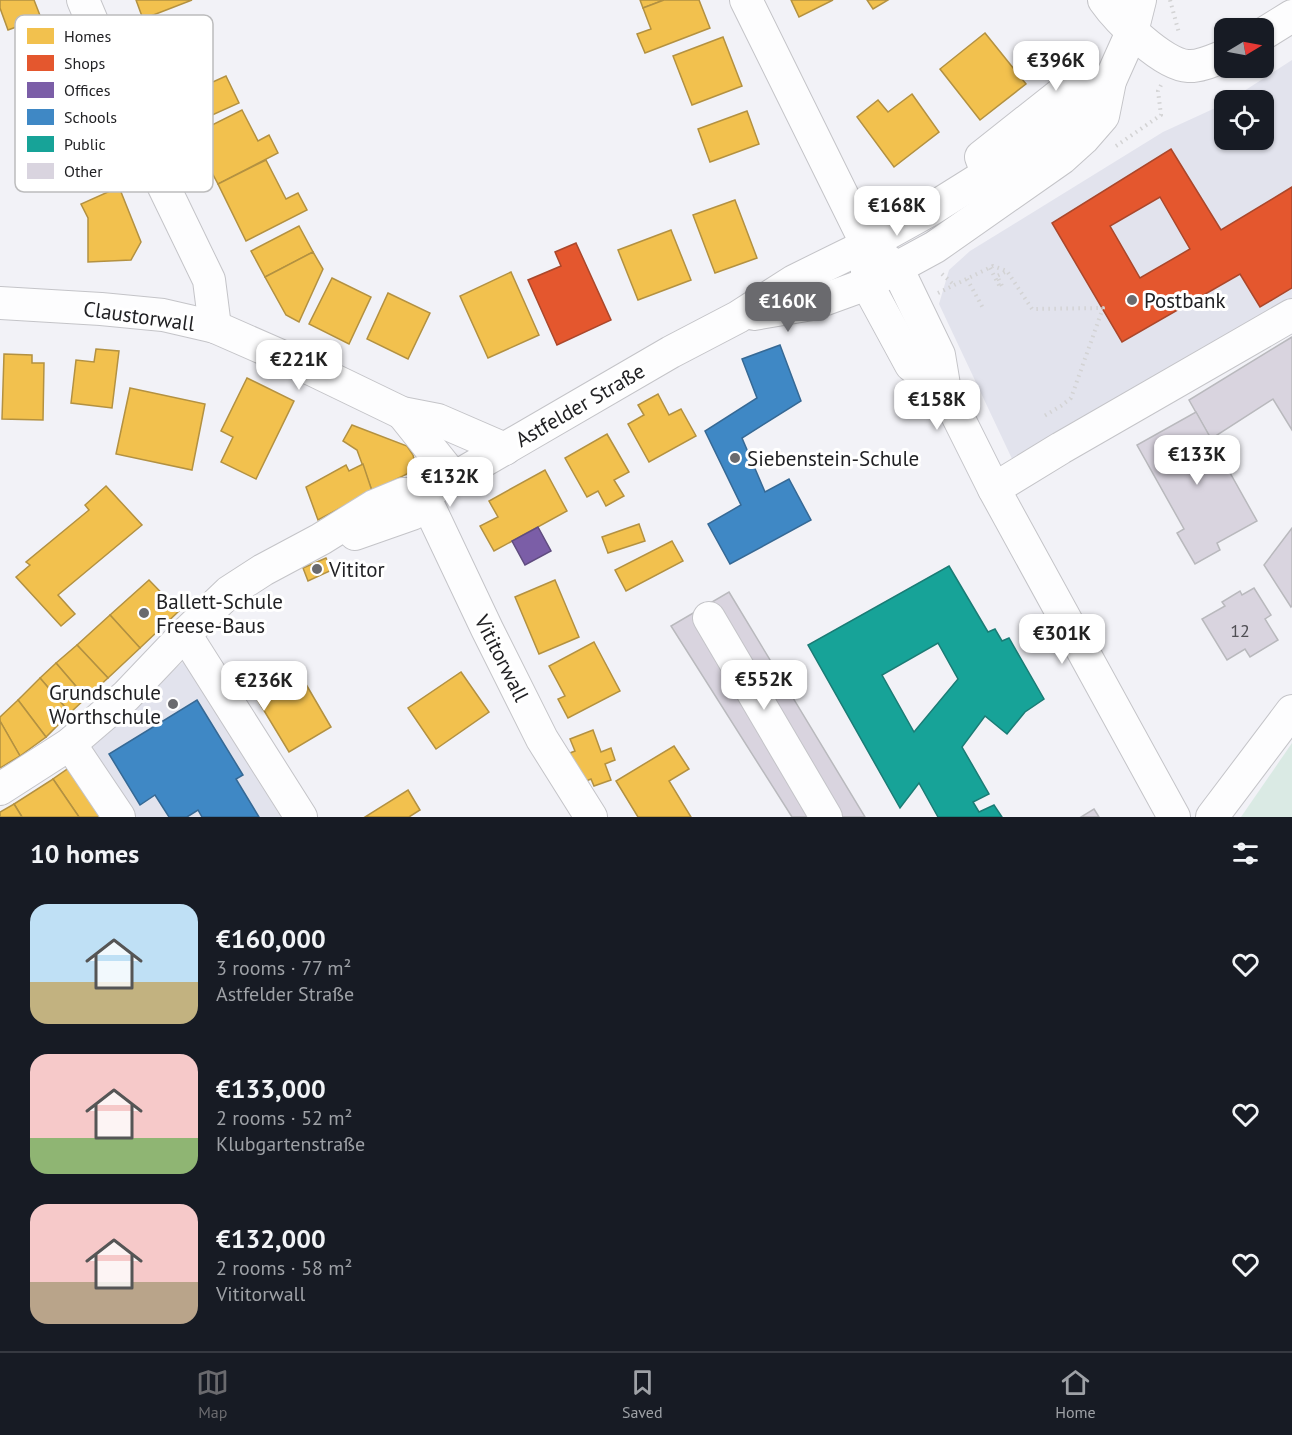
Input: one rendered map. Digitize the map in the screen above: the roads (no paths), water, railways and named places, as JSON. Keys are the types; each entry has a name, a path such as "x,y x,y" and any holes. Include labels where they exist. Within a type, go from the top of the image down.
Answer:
{"street":[{"path":"82,0 88,15"},
{"path":"746,0 867,245 897,268 939,355 945,391 994,489 1174,817"},
{"path":"1104,0 1132,32 1170,61 1189,67 1214,59"},
{"name":"Astfelder Straße","path":"738,317 812,304 867,284 935,247 1062,158 1103,116 1113,73 1132,32 1140,0"},
{"path":"1274,27 1292,16"},
{"name":"Astfelder Straße","path":"423,494 671,352 738,317 795,281 867,245 984,166 1078,80 1113,73"},
{"path":"166,192 209,280 215,327"},
{"path":"867,245 867,284 911,365 945,391"},
{"name":"Claustorwall","path":"0,303 163,315 215,327 313,370 402,413 438,420 505,449"},
{"path":"994,489 1292,315"},
{"name":"Claustorwall","path":"402,413 454,478"},
{"path":"0,789 70,744 126,696 229,592 263,570 321,539 344,537 412,514 423,494"},
{"name":"Vititorwall","path":"423,494 542,739 591,817"},
{"path":"709,618 826,817"},
{"path":"186,634 301,817"},
{"path":"1212,817 1292,711"},
{"path":"70,744 119,817"}],"place":[{"name":"Postbank","path":"1132,300"},
{"name":"Siebenstein-Schule","path":"735,458"},
{"name":"Vititor","path":"317,569"},
{"name":"Ballett-Schule Freese-Baus","path":"144,613"},
{"name":"Grundschule Worthschule","path":"173,704"}]}
